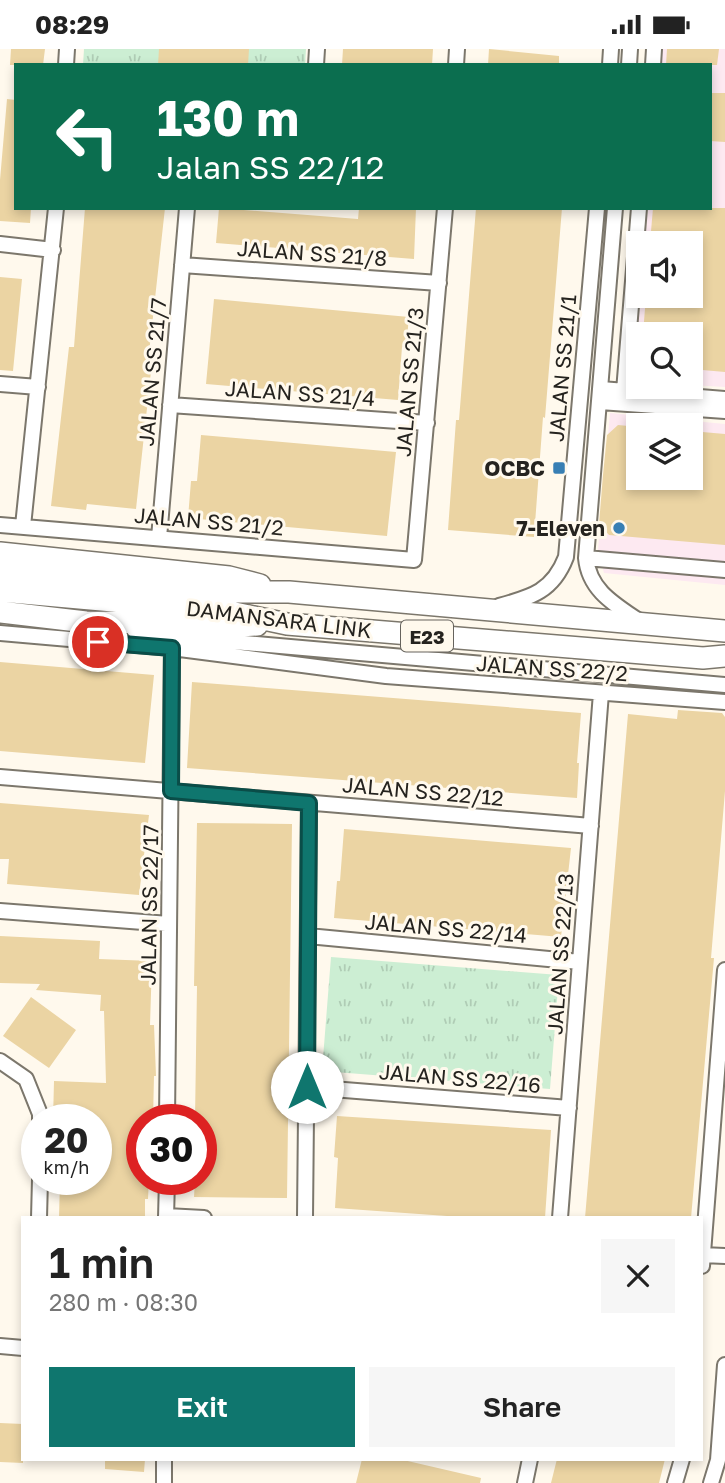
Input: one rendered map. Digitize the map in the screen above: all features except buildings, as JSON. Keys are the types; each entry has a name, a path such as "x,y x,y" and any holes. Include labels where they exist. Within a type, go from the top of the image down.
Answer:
{"highway":[{"path":"0,554 229,577 289,592"},
{"name":"DAMANSARA LINK","path":"0,571 227,602 287,624 703,657 725,656"},
{"name":"DAMANSARA LINK","path":"0,591 227,602 289,592 725,631"},
{"path":"0,612 86,622 224,627 287,624"},
{"path":"703,657 725,663"}],"street":[{"path":"23,526 55,210"},
{"name":"JALAN SS 21/7","path":"159,538 187,210"},
{"name":"JALAN SS 21/3","path":"414,560 445,210"},
{"name":"JALAN SS 21/1","path":"487,609 528,598 542,590 560,572 566,557 597,210"},
{"name":"JALAN SS 21/1","path":"615,210 586,558 587,572 602,595 640,622"},
{"path":"624,391 639,210"},
{"path":"0,244 52,250"},
{"name":"JALAN SS 21/8","path":"182,265 439,283"},
{"path":"0,384 38,387"},
{"path":"601,395 624,391 725,399"},
{"path":"601,395 725,411"},
{"name":"JALAN SS 21/4","path":"170,405 427,423"},
{"name":"JALAN SS 21/2","path":"0,525 414,560"},
{"path":"586,558 725,570"},
{"path":"86,622 165,636 725,685"},
{"name":"JALAN SS 22/2","path":"0,633 172,648 386,676 725,702"},
{"name":"JALAN SS 22/17","path":"167,1104 172,648"},
{"name":"JALAN SS 22/13","path":"560,1216 601,693"},
{"name":"JALAN SS 22/12","path":"0,777 591,826"},
{"path":"306,1216 309,803"},
{"path":"0,911 169,924"},
{"name":"JALAN SS 22/14","path":"308,936 580,962"},
{"path":"703,1243 725,970"},
{"path":"0,1061 26,1079 36,1104"},
{"name":"JALAN SS 22/16","path":"307,1087 569,1108"},
{"path":"39,1216 40,1195"},
{"path":"166,1216 167,1195"},
{"path":"703,1255 725,1256"},
{"path":"0,1346 21,1348"},
{"path":"711,1483 722,1460 725,1365"},
{"path":"164,1461 164,1483"},
{"path":"525,1483 530,1461"},
{"path":"675,1483 681,1461"}],"shaded area":[{"path":"662,49 725,49 725,387 703,386 703,322 639,322 640,308 703,308 703,231 646,231 648,210 712,210 712,63 661,63"},
{"path":"610,413 626,415 626,490 703,490 703,422 725,424 725,585 604,573 598,550"}],"green space":[{"path":"84,49 306,49 305,63 83,63"},
{"path":"331,957 559,975 550,1089 322,1071"}],"place":[{"name":"OCBC","path":"559,468"},
{"name":"7-Eleven","path":"619,528"}],"route":[{"path":"98,642 172,648 171,791 309,803 307,1087"}]}
